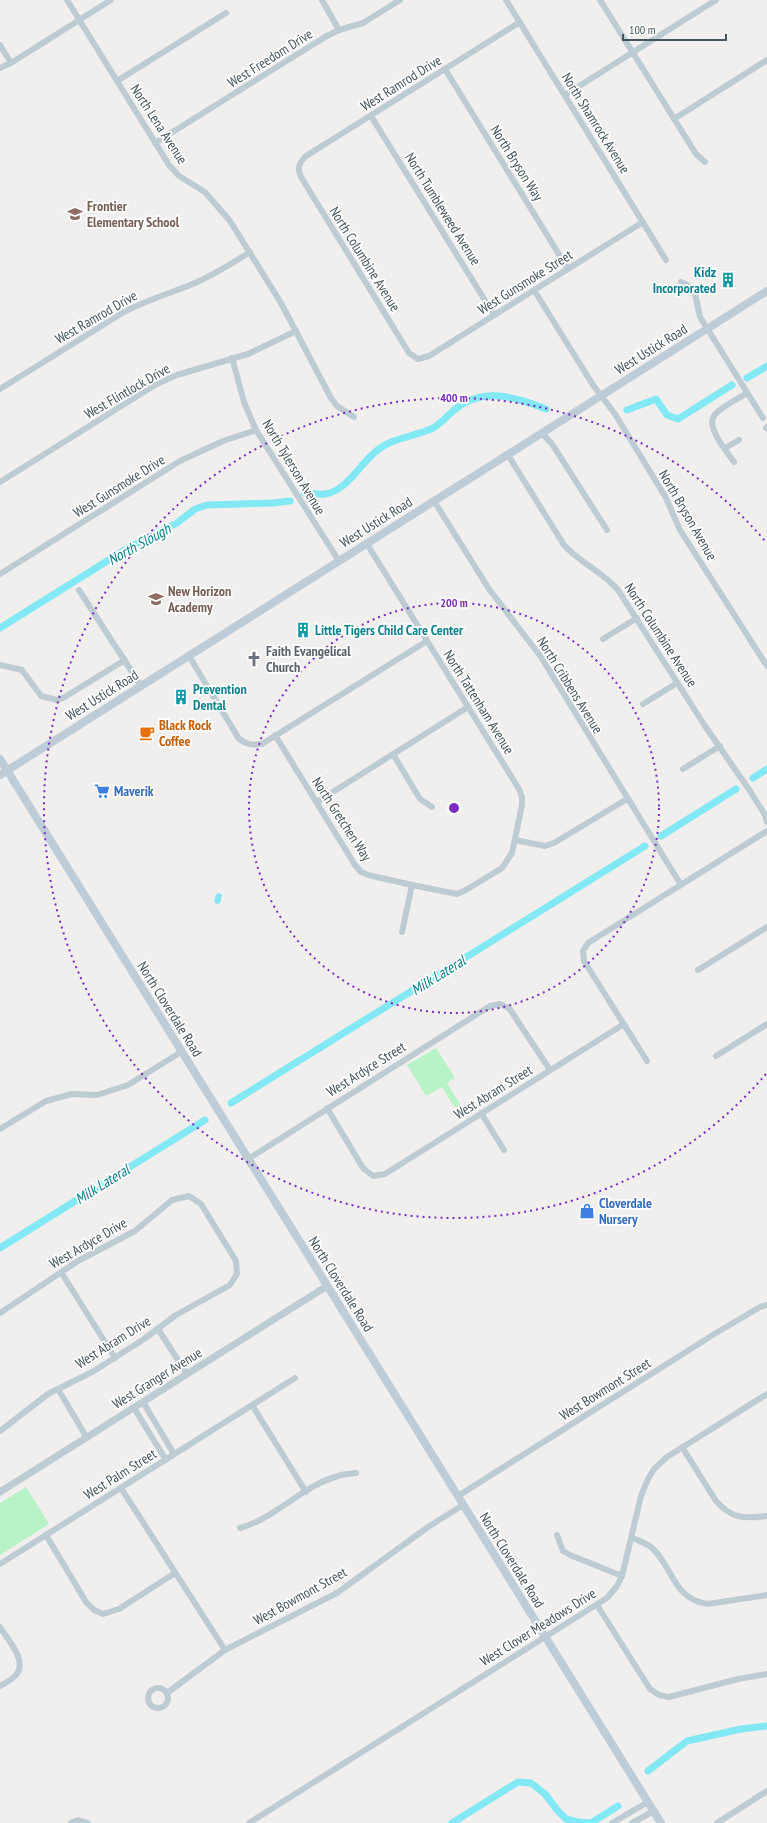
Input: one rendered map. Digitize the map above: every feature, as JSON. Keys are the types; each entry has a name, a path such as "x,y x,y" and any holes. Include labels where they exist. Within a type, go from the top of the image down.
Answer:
{"main road":[{"name":"West Ustick Road","path":"3,773 767,291"},
{"name":"North Cloverdale Road","path":"0,759 3,773 181,1052 662,1823"}],"street":[{"name":"North Lena Avenue","path":"67,0 169,165 179,176 205,192 230,221 282,303 331,398 337,406 354,417"},
{"path":"0,68 11,63 111,0"},
{"path":"322,0 339,30"},
{"name":"West Freedom Drive","path":"155,143 325,37 339,30 363,24 400,0"},
{"name":"North Shamrock Avenue","path":"506,0 666,260"},
{"path":"600,0 696,154 706,162"},
{"path":"564,95 716,0"},
{"path":"117,81 226,13"},
{"name":"West Ramrod Drive","path":"299,166 301,161 306,156 520,22"},
{"path":"0,45 11,63"},
{"path":"674,119 767,60"},
{"name":"North Bryson Way","path":"445,69 568,269"},
{"name":"North Tumbleweed Avenue","path":"371,116 494,315"},
{"name":"North Columbine Avenue","path":"299,166 302,177 409,353 418,359"},
{"name":"West Gunsmoke Street","path":"418,359 429,356 643,222"},
{"name":"West Ramrod Drive","path":"0,389 124,312 191,285 217,272 250,252"},
{"path":"681,282 690,287 695,294 698,313 762,418"},
{"path":"534,290 593,385 602,396"},
{"name":"West Flintlock Drive","path":"0,482 156,385 177,375 248,354 296,331"},
{"name":"North Tylerson Avenue","path":"232,358 244,402 256,430 338,561"},
{"path":"734,462 712,428 712,421 714,416 747,393"},
{"name":"North Bryson Avenue","path":"602,396 610,406 666,498 680,530 764,656 767,666"},
{"name":"West Gunsmoke Drive","path":"0,574 180,461 222,441 256,430"},
{"path":"542,433 552,444 607,530"},
{"path":"725,448 739,440"},
{"name":"North Columbine Avenue","path":"508,455 564,545 581,562 613,584 677,683 754,797 765,815 767,822"},
{"name":"North Cribbens Avenue","path":"434,501 489,589 541,657 681,885"},
{"name":"North Tattenham Avenue","path":"367,544 519,789 522,797 512,853 502,868 457,894 412,885"},
{"path":"79,590 141,686"},
{"path":"603,640 636,618"},
{"path":"189,656 240,739 245,744 253,745 262,744 427,640"},
{"path":"0,666 22,670 41,696 57,700 63,698 124,660"},
{"path":"643,704 677,683"},
{"path":"317,802 468,707"},
{"name":"North Gretchen Way","path":"276,735 355,865 361,872 412,885"},
{"path":"683,769 720,746"},
{"path":"393,754 420,799 432,807"},
{"path":"515,840 545,846 554,843 627,799"},
{"path":"647,1061 584,961 583,951 588,943 767,831"},
{"path":"402,932 412,885"},
{"path":"698,970 767,927"},
{"name":"West Ardyce Street","path":"248,1159 490,1006 500,1004 509,1008 550,1070"},
{"name":"West Abram Street","path":"327,1108 363,1168 373,1176 385,1174 624,1024"},
{"path":"716,1056 767,1024"},
{"path":"0,1129 46,1101 72,1094 97,1095 128,1085 181,1052"},
{"path":"481,1113 504,1150"},
{"name":"West Ardyce Drive","path":"0,1313 86,1256 135,1231 172,1200 189,1196 201,1204 236,1261 237,1274"},
{"path":"61,1272 115,1358"},
{"name":"West Abram Drive","path":"0,1431 58,1389 94,1371 158,1329 176,1315 230,1285 237,1274"},
{"name":"West Granger Avenue","path":"0,1492 327,1286"},
{"name":"West Bowmont Street","path":"458,1496 728,1326 760,1307 767,1305"},
{"path":"158,1329 187,1374"},
{"name":"West Palm Street","path":"0,1564 295,1378"},
{"path":"58,1389 87,1438"},
{"name":"West Clover Meadows Drive","path":"249,1823 597,1606 612,1592 622,1576 641,1496 648,1479 661,1462 682,1447 767,1394"},
{"path":"142,1402 174,1454"},
{"path":"252,1405 306,1492"},
{"path":"134,1408 166,1460"},
{"path":"682,1447 716,1501 723,1509 741,1518 767,1516"},
{"path":"240,1528 258,1522 306,1492 338,1476 356,1473"},
{"path":"121,1488 225,1650"},
{"name":"West Bowmont Street","path":"167,1693 225,1650 337,1593 428,1527 463,1505"},
{"path":"46,1535 86,1602 94,1610 103,1614 119,1609 175,1573"},
{"path":"557,1535 563,1550 570,1555 622,1576"},
{"path":"632,1538 644,1542 651,1548 658,1555 678,1588 686,1596 700,1602 708,1604 767,1594"},
{"path":"597,1606 650,1689 659,1695 669,1697 738,1679 767,1674"},
{"path":"0,1627 19,1658 20,1668 16,1675 0,1686"},
{"path":"717,1823 767,1791"},
{"path":"612,1823 648,1802"},
{"path":"632,1823 654,1811"},
{"path":"71,1823 85,1822"}],"green space":[{"path":"436,1048 455,1078 447,1083 466,1114 461,1118 442,1087 426,1096 407,1065"},
{"path":"26,1487 49,1524 0,1555 0,1503"}],"water":[{"path":"219,893 222,895 220,903 217,904 214,902 216,894"}],"waterway":[{"name":"North Slough","path":"747,378 767,366"},
{"name":"North Slough","path":"627,410 656,399 667,415 678,419 732,385"},
{"name":"North Slough","path":"304,493 325,494 339,489 380,448 394,441 435,427 454,410 477,398 499,396 522,401 546,409"},
{"name":"North Slough","path":"0,628 128,548 177,523 195,509 207,505 290,501"},
{"name":"Milk Lateral","path":"753,778 767,769"},
{"name":"Milk Lateral","path":"661,836 736,789"},
{"name":"Milk Lateral","path":"231,1103 645,846"},
{"name":"Milk Lateral","path":"0,1248 205,1120"},
{"path":"648,1771 687,1741 741,1729 767,1726"},
{"path":"452,1823 518,1782 531,1783 545,1794 566,1819 578,1822 591,1823 618,1806"}],"place":[{"name":"Frontier Elementary School","path":"75,214"},
{"name":"Kidz Incorporated","path":"728,280"},
{"name":"New Horizon Academy","path":"156,599"},
{"name":"Little Tigers Child Care Center","path":"303,630"},
{"name":"Faith Evangelical Church","path":"254,659"},
{"name":"Prevention Dental","path":"181,697"},
{"name":"Black Rock Coffee","path":"147,733"},
{"name":"Maverik","path":"102,791"},
{"name":"Cloverdale Nursery","path":"587,1211"}]}
